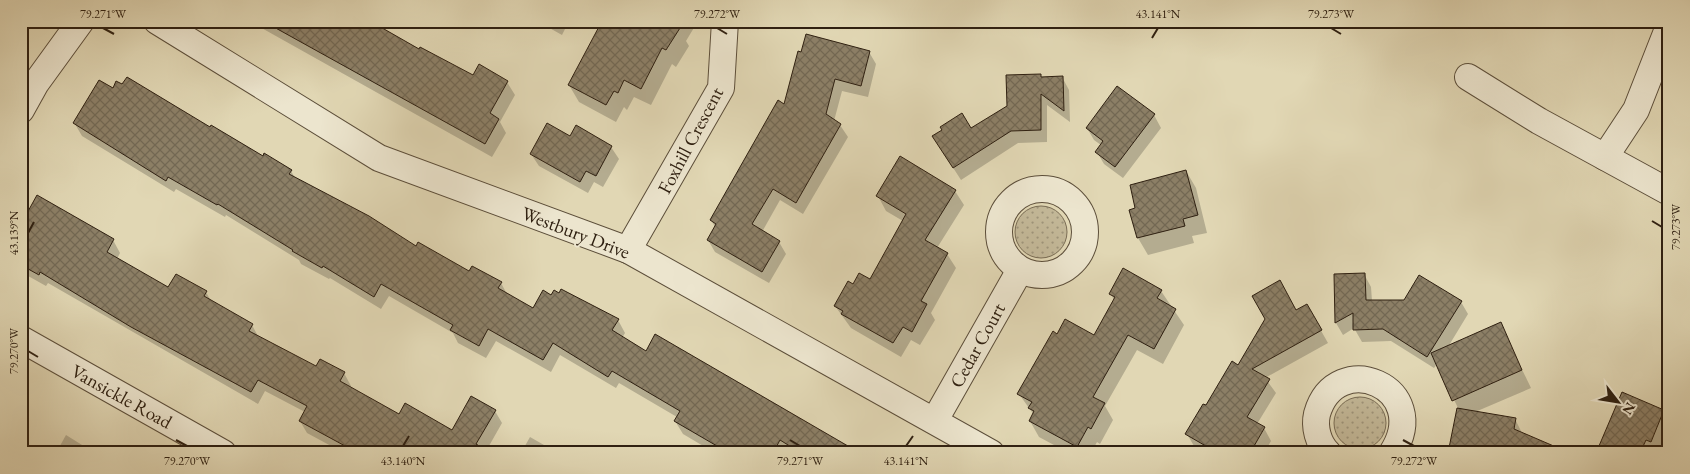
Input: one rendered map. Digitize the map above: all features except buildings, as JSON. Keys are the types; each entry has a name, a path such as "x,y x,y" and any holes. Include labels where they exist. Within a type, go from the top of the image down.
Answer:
{"street":[{"path":"21,110 36,82 81,21"},
{"name":"Westbury Drive","path":"157,21 379,158 628,250 992,453"},
{"name":"Foxhill Crescent","path":"628,250 721,88 725,21"},
{"path":"1605,157 1636,110 1669,26"},
{"path":"1468,77 1539,121 1669,192"},
{"name":"Cedar Court","path":"935,420 1020,270"},
{"name":"Vansickle Road","path":"21,339 223,453"},
{"path":"1328,453 1317,434 1316,419 1320,403 1330,391 1343,382 1358,379 1372,380 1385,387 1399,404 1404,426 1400,440 1392,453"}],"shaded area":[{"path":"1036,206 1046,206 1060,213 1067,227 1067,237 1060,251 1046,258 1036,258 1026,254 1019,247 1015,237 1015,227 1019,217 1026,210"},
{"path":"1355,397 1365,397 1374,401 1382,409 1386,423 1382,437 1374,445 1365,449 1355,449 1346,445 1338,437 1334,428 1334,418 1338,409 1346,401"}]}
